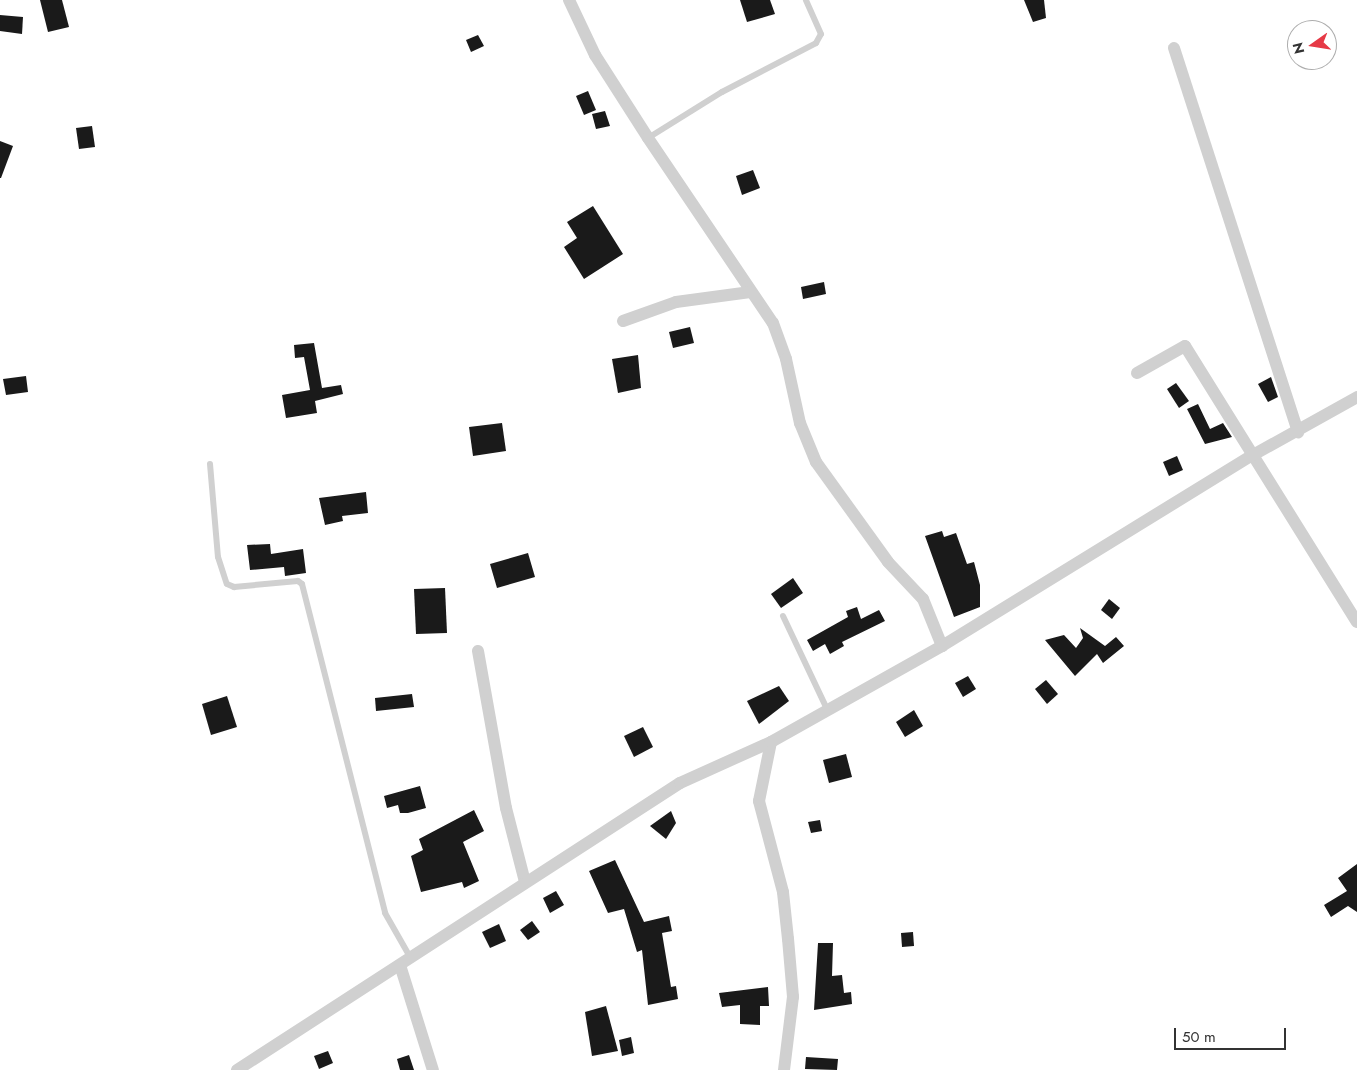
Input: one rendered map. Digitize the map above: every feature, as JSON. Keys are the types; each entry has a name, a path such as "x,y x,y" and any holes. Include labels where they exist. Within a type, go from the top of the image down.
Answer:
{"street":[{"path":"569,0 595,54 781,342 800,423 816,462 888,562 922,599 942,646"},
{"path":"1174,48 1298,433"},
{"path":"623,322 676,302 750,292"},
{"path":"1137,374 1185,346 1357,622"},
{"path":"237,1070 680,783 771,742 827,708 942,646 1253,455 1298,433 1357,397"},
{"path":"478,651 506,808 525,882"},
{"path":"771,742 759,801 784,892 793,997 784,1070"},
{"path":"405,961 433,1070"}],"lane":[{"path":"648,138 722,92 816,44 822,34 806,0"},
{"path":"210,464 218,556 227,584 234,588 298,581 302,584 385,913 405,961"},
{"path":"783,616 827,708"}],"building":[{"path":"40,0 62,0 69,27 48,32"},
{"path":"740,0 770,0 775,14 747,22"},
{"path":"1024,0 1044,0 1046,18 1033,22"},
{"path":"0,15 23,17 22,34 0,31"},
{"path":"478,35 484,46 471,52 466,40"},
{"path":"588,91 596,110 584,115 576,96"},
{"path":"605,111 610,126 596,129 592,114"},
{"path":"92,126 95,147 79,149 76,128"},
{"path":"0,141 13,146 1,178 0,178"},
{"path":"753,170 760,188 742,195 736,176"},
{"path":"593,206 623,254 584,279 564,247 577,238 567,222"},
{"path":"824,282 826,294 803,299 801,287"},
{"path":"690,327 694,343 673,348 669,332"},
{"path":"314,343 322,388 341,385 343,394 315,401 317,413 286,418 282,395 310,390 304,357 295,358 294,345"},
{"path":"638,355 641,388 618,393 612,359"},
{"path":"26,376 28,392 6,395 3,379"},
{"path":"1271,377 1278,397 1268,402 1258,384"},
{"path":"1176,383 1189,401 1179,408 1167,389"},
{"path":"1198,404 1210,429 1223,423 1232,437 1205,444 1187,409"},
{"path":"502,423 506,451 473,456 469,427"},
{"path":"1177,456 1183,470 1169,476 1163,462"},
{"path":"366,492 368,513 342,516 343,521 325,525 319,498"},
{"path":"942,531 944,537 956,533 967,564 974,562 980,585 980,607 954,617 925,536"},
{"path":"270,544 271,554 303,549 306,573 285,576 284,567 250,570 247,545"},
{"path":"528,553 535,577 497,588 490,564"},
{"path":"793,578 803,593 781,608 771,594"},
{"path":"445,588 447,633 416,634 414,589"},
{"path":"1109,599 1120,608 1112,619 1101,610"},
{"path":"857,607 861,619 879,610 885,621 842,642 844,646 830,654 825,644 813,651 807,640 848,617 846,611"},
{"path":"1080,628 1105,646 1116,637 1124,646 1103,663 1097,654 1075,676 1045,640 1064,635 1076,648 1083,638"},
{"path":"968,676 976,689 963,697 955,683"},
{"path":"1046,680 1058,694 1047,704 1035,689"},
{"path":"779,686 789,701 759,724 747,701"},
{"path":"412,694 414,707 376,711 375,698"},
{"path":"227,696 237,727 211,735 202,704"},
{"path":"914,710 923,726 905,737 896,722"},
{"path":"643,727 653,747 634,757 624,736"},
{"path":"846,754 852,777 829,783 823,760"},
{"path":"420,786 426,808 408,813 400,813 398,805 387,808 384,796"},
{"path":"474,810 484,831 463,842 479,881 464,888 462,882 421,892 411,856 423,850 419,839"},
{"path":"671,811 676,823 666,839 650,826"},
{"path":"820,820 822,831 811,833 808,822"},
{"path":"615,860 644,922 669,916 672,931 662,933 671,987 676,986 678,999 648,1005 642,950 637,952 624,909 608,913 589,871"},
{"path":"1357,864 1357,912 1348,906 1331,917 1324,905 1347,891 1338,878"},
{"path":"556,891 564,905 550,913 543,898"},
{"path":"532,921 540,932 528,940 520,930"},
{"path":"499,924 506,941 490,948 482,932"},
{"path":"913,932 914,946 902,947 901,933"},
{"path":"818,943 833,943 832,976 842,975 844,993 851,992 852,1004 814,1010"},
{"path":"768,987 769,1006 760,1006 760,1025 740,1024 740,1005 722,1007 719,993"},
{"path":"606,1006 618,1051 592,1056 585,1012"},
{"path":"631,1037 634,1053 622,1056 619,1040"},
{"path":"328,1051 333,1063 319,1069 314,1056"},
{"path":"409,1055 414,1070 400,1070 397,1059"},
{"path":"806,1057 838,1059 837,1070 805,1069"}]}
